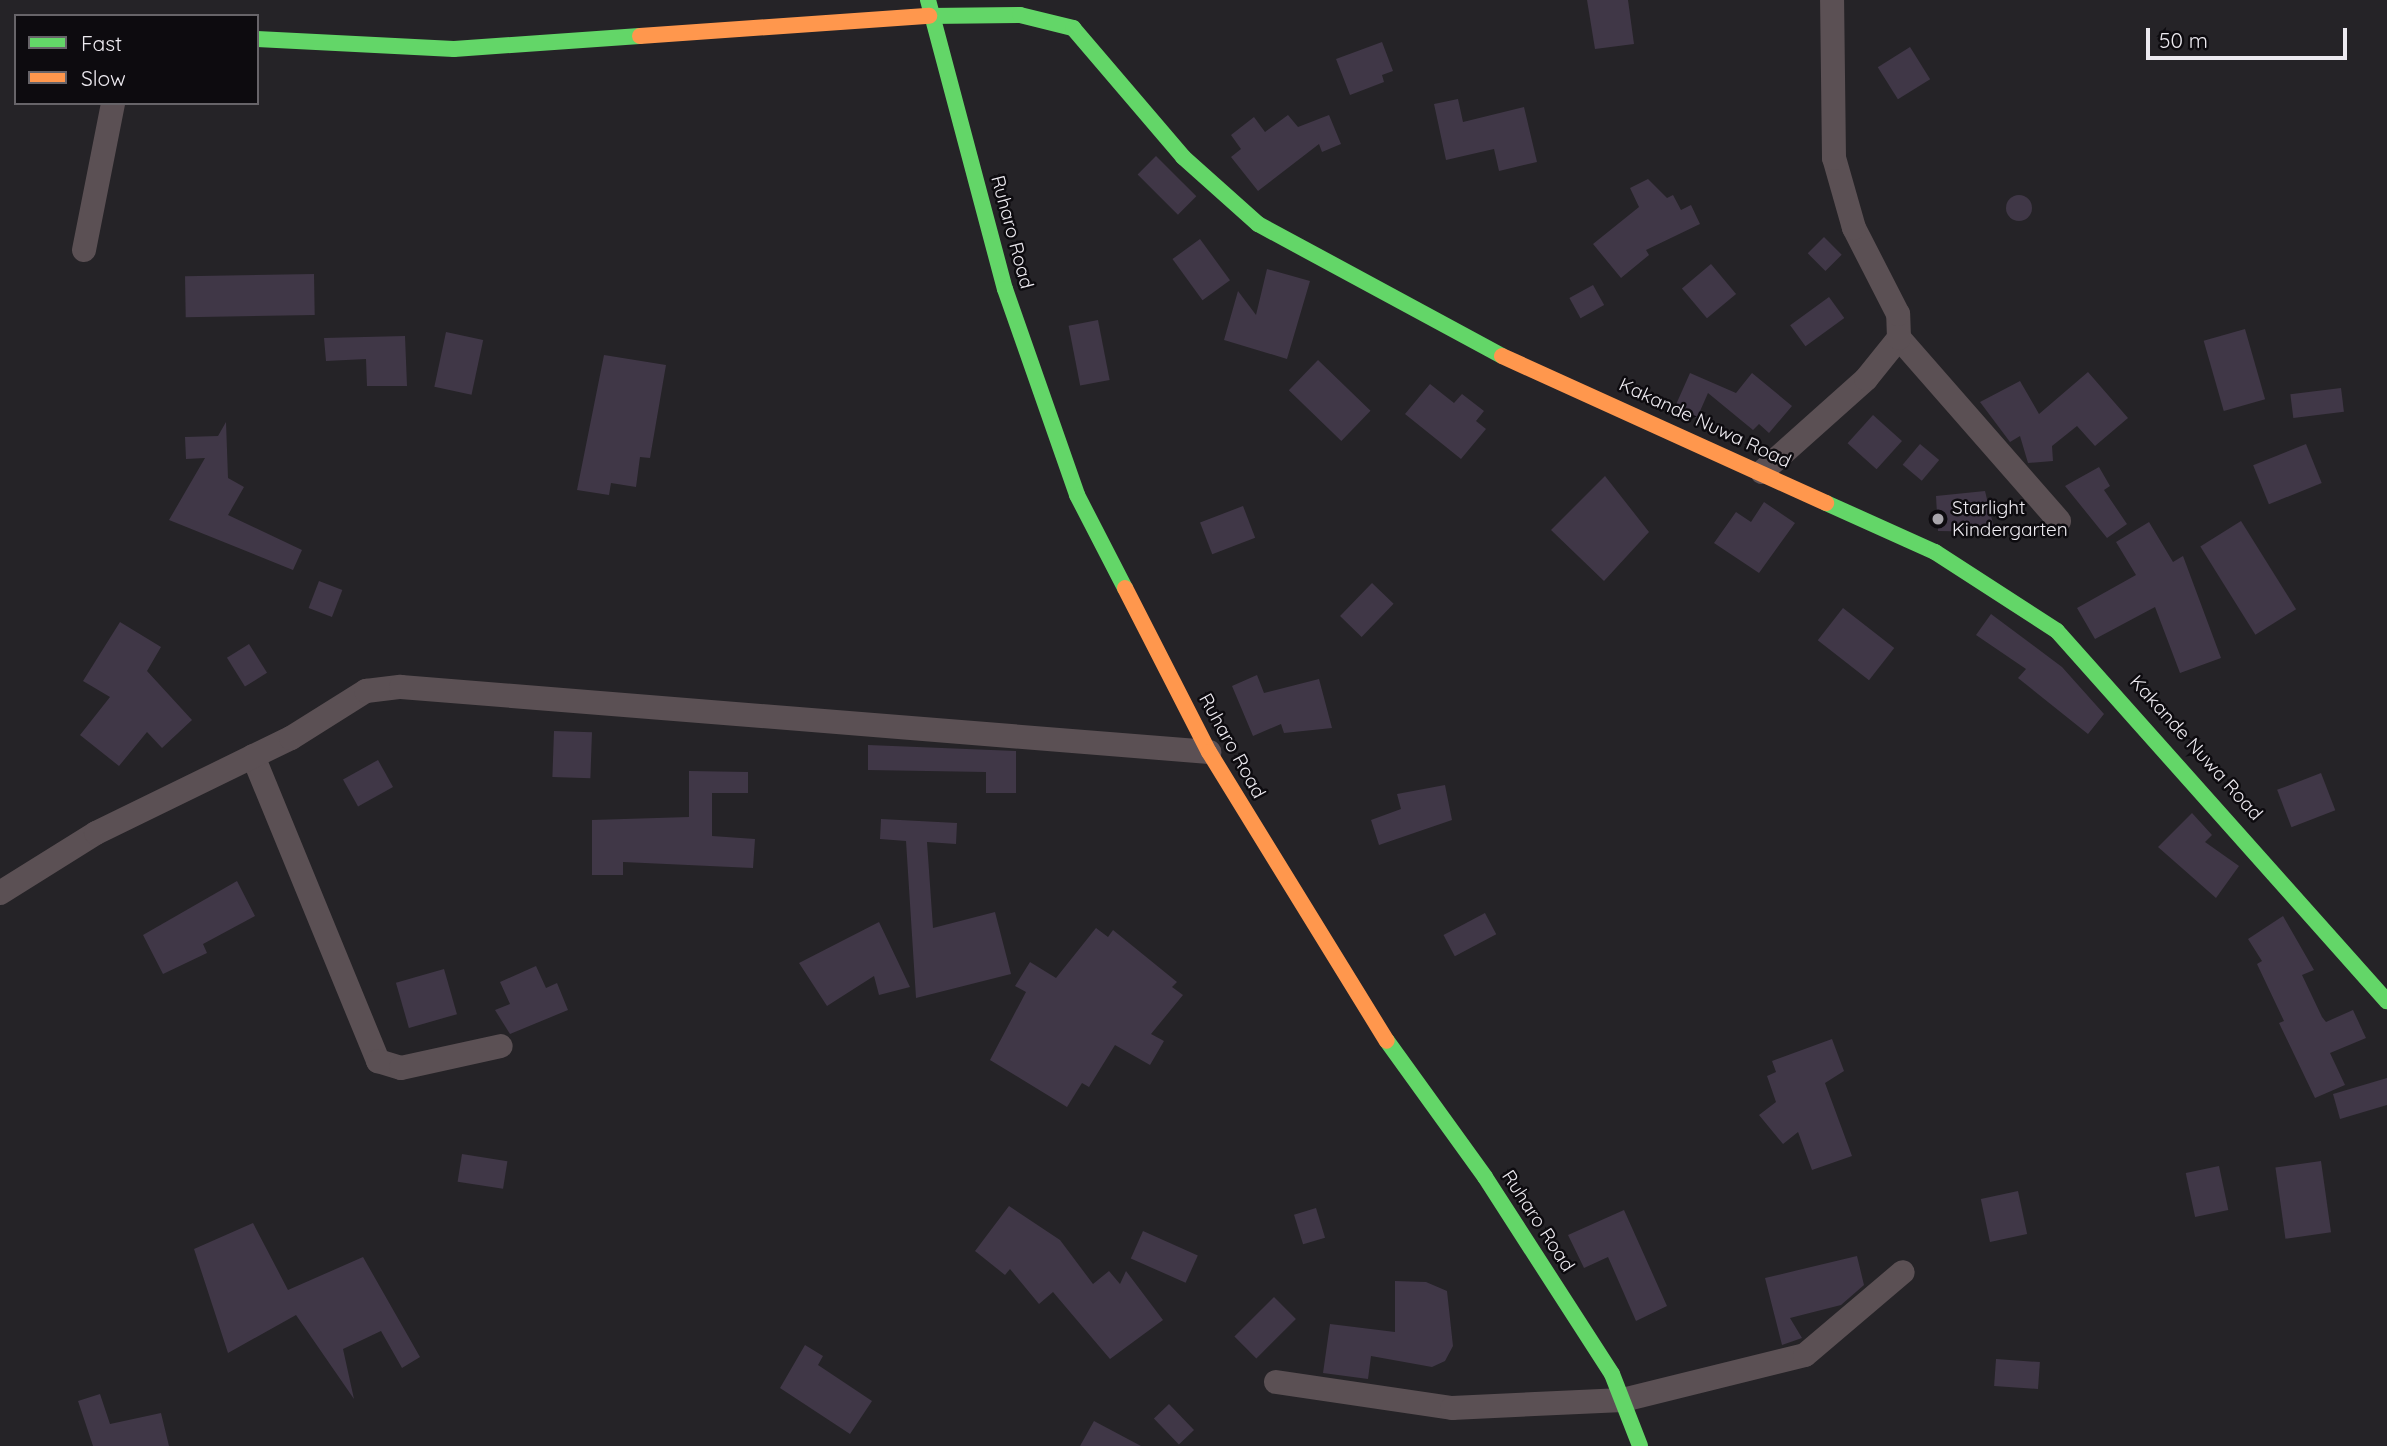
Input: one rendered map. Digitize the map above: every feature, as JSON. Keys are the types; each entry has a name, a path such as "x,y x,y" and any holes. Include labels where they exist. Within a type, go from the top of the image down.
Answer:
{"street":[{"path":"1832,0 1834,158 1854,228 1898,314 1899,338 2059,521"},
{"name":"Kakande Nuwa Road","path":"259,39 454,49 930,8 1020,15 1073,28 1183,157 1258,224 1496,353 1935,552 2057,631 2387,1000"},
{"name":"Ruharo Road","path":"930,8 1052,435 1209,752 1359,1002 1485,1177 1623,1400 1640,1446"},
{"path":"84,250 113,105"},
{"path":"1762,472 1866,379 1899,338"},
{"path":"0,893 96,834 253,757 366,691 401,687 1209,752"},
{"path":"253,757 378,1061 401,1068 501,1046"},
{"path":"1276,1382 1452,1408 1623,1400 1805,1355 1903,1272"}],"building":[{"path":"1587,0 1628,0 1634,44 1595,49"},
{"path":"1382,42 1393,71 1382,75 1384,82 1350,95 1336,59"},
{"path":"1910,47 1930,79 1898,99 1878,67"},
{"path":"1458,99 1463,122 1524,107 1537,162 1499,171 1494,149 1446,160 1434,104"},
{"path":"1288,115 1298,127 1329,115 1341,144 1322,152 1319,144 1258,191 1231,157 1241,149 1231,135 1254,117 1265,132"},
{"path":"1156,156 1196,196 1178,215 1138,174"},
{"path":"1648,179 1667,198 1673,195 1681,210 1691,205 1700,224 1646,250 1649,255 1621,278 1593,244 1639,207 1630,188"},
{"path":"2019,195 2028,199 2032,208 2028,217 2019,221 2010,217 2006,208 2010,199"},
{"path":"1824,237 1842,255 1825,271 1808,253"},
{"path":"1200,239 1230,280 1202,300 1172,259"},
{"path":"1711,264 1736,294 1707,318 1682,288"},
{"path":"1267,269 1310,281 1287,359 1224,340 1238,291 1256,315"},
{"path":"314,274 315,315 186,317 185,276"},
{"path":"1593,285 1604,305 1581,318 1569,298"},
{"path":"1829,297 1844,318 1805,346 1790,325"},
{"path":"1098,320 1110,380 1080,386 1069,326"},
{"path":"2245,329 2265,399 2224,411 2204,341"},
{"path":"446,332 483,340 472,395 434,387"},
{"path":"405,336 407,386 367,386 366,359 326,361 324,338"},
{"path":"604,355 666,365 650,458 640,457 636,487 611,483 609,495 577,490"},
{"path":"1318,360 1371,411 1341,441 1289,390"},
{"path":"2088,372 2128,418 2095,446 2077,426 2052,446 2053,461 2028,463 2020,436 2010,442 1980,402 2020,381 2039,414"},
{"path":"1690,373 1736,393 1752,373 1792,406 1769,433 1759,424 1753,430 1708,393 1697,418 1674,409"},
{"path":"1430,384 1454,403 1462,394 1484,411 1476,421 1486,429 1461,459 1405,414"},
{"path":"2341,388 2344,412 2293,418 2290,394"},
{"path":"1873,415 1902,441 1877,469 1848,443"},
{"path":"226,422 228,478 244,487 228,515 302,550 293,570 169,520 205,458 186,459 185,437 218,436"},
{"path":"1920,444 1939,460 1922,481 1903,465"},
{"path":"2306,444 2322,483 2269,504 2253,465"},
{"path":"2099,467 2110,486 2104,490 2127,524 2107,538 2065,486"},
{"path":"1605,476 1649,532 1604,581 1551,530"},
{"path":"1985,491 1995,532 1938,531 1936,496"},
{"path":"1764,502 1795,523 1759,573 1714,543 1736,512 1751,522"},
{"path":"1243,506 1255,538 1212,554 1200,522"},
{"path":"2241,521 2296,609 2255,635 2200,546"},
{"path":"2149,522 2173,562 2183,556 2221,658 2180,673 2155,607 2095,639 2077,608 2136,575 2116,542"},
{"path":"319,581 342,590 332,617 309,608"},
{"path":"1372,583 1394,604 1362,637 1340,616"},
{"path":"1843,608 1894,648 1869,680 1818,640"},
{"path":"1991,614 2062,667 2104,714 2088,734 2018,678 2026,669 1976,635"},
{"path":"120,622 161,647 147,671 192,720 162,748 147,732 119,766 80,735 110,697 83,681"},
{"path":"249,644 267,673 245,687 227,658"},
{"path":"1257,675 1264,693 1319,679 1332,728 1284,733 1281,724 1253,736 1232,686"},
{"path":"554,731 592,732 590,778 552,777"},
{"path":"868,745 1016,751 1016,793 986,793 986,772 868,770"},
{"path":"378,760 393,787 358,807 343,779"},
{"path":"689,771 748,772 748,793 712,793 712,836 755,839 753,868 623,862 623,875 592,875 592,820 689,817"},
{"path":"2321,773 2335,810 2291,827 2277,790"},
{"path":"1445,785 1452,820 1379,845 1371,820 1401,809 1397,794"},
{"path":"2192,813 2212,835 2205,842 2239,866 2216,898 2158,847"},
{"path":"881,819 957,823 956,844 927,842 933,928 995,912 1011,974 916,998 906,841 880,839"},
{"path":"237,881 255,916 203,944 207,953 163,974 143,935"},
{"path":"1485,913 1496,934 1455,956 1444,935"},
{"path":"2283,916 2314,970 2302,975 2322,1017 2326,1022 2353,1010 2366,1038 2330,1053 2345,1085 2315,1098 2279,1023 2284,1021 2257,964 2262,961 2248,939"},
{"path":"879,922 910,987 879,995 874,976 827,1006 799,963"},
{"path":"1096,928 1108,937 1113,930 1177,982 1172,987 1183,995 1151,1034 1164,1041 1150,1065 1115,1045 1089,1087 1082,1083 1067,1107 990,1060 1026,992 1015,986 1030,962 1056,978"},
{"path":"536,966 546,988 557,983 568,1010 510,1034 495,1010 510,1004 500,982"},
{"path":"444,969 457,1014 409,1028 396,983"},
{"path":"1832,1039 1844,1071 1825,1083 1852,1156 1812,1170 1798,1132 1783,1144 1759,1115 1776,1102 1767,1076 1776,1072 1772,1061"},
{"path":"2387,1078 2387,1105 2340,1119 2333,1094"},
{"path":"462,1154 507,1161 503,1189 458,1182"},
{"path":"2321,1161 2331,1232 2285,1239 2275,1167"},
{"path":"2219,1166 2228,1210 2195,1217 2186,1173"},
{"path":"2018,1191 2027,1234 1990,1242 1981,1199"},
{"path":"1009,1206 1060,1240 1093,1284 1109,1271 1120,1284 1126,1271 1163,1320 1110,1359 1053,1292 1039,1304 1010,1269 1005,1275 975,1251"},
{"path":"1316,1208 1325,1238 1303,1244 1294,1215"},
{"path":"1624,1210 1667,1306 1636,1321 1608,1257 1584,1268 1568,1235"},
{"path":"253,1223 288,1290 363,1257 420,1357 402,1368 381,1331 343,1349 354,1399 296,1315 228,1353 194,1249"},
{"path":"1143,1231 1198,1255 1186,1283 1131,1258"},
{"path":"1857,1256 1864,1285 1841,1305 1790,1318 1802,1338 1782,1345 1765,1278"},
{"path":"1395,1281 1426,1282 1447,1291 1453,1346 1445,1361 1432,1367 1371,1356 1368,1379 1323,1373 1330,1324 1395,1332"},
{"path":"1274,1297 1296,1319 1256,1359 1234,1337"},
{"path":"805,1345 823,1356 818,1365 872,1401 850,1434 780,1388"},
{"path":"1996,1359 2040,1362 2038,1389 1994,1386"},
{"path":"100,1394 110,1424 161,1413 169,1446 93,1446 78,1401"},
{"path":"1169,1404 1194,1430 1179,1444 1154,1419"},
{"path":"1094,1421 1141,1446 1080,1446"}],"traffic: fast":[{"path":"928,0 1005,289 1077,495 1125,588"},
{"path":"929,16 1020,15 1073,28 1183,157 1258,224 1502,356"},
{"path":"259,39 454,49 640,36"},
{"path":"1826,503 1935,552 2057,631 2387,1001"},
{"path":"1387,1041 1485,1177 1612,1374 1640,1446"}],"traffic: slow":[{"path":"640,36 929,16"},
{"path":"1502,356 1826,503"},
{"path":"1125,588 1209,752 1387,1041"}],"place":[{"name":"Starlight Kindergarten","path":"1938,519"}]}
